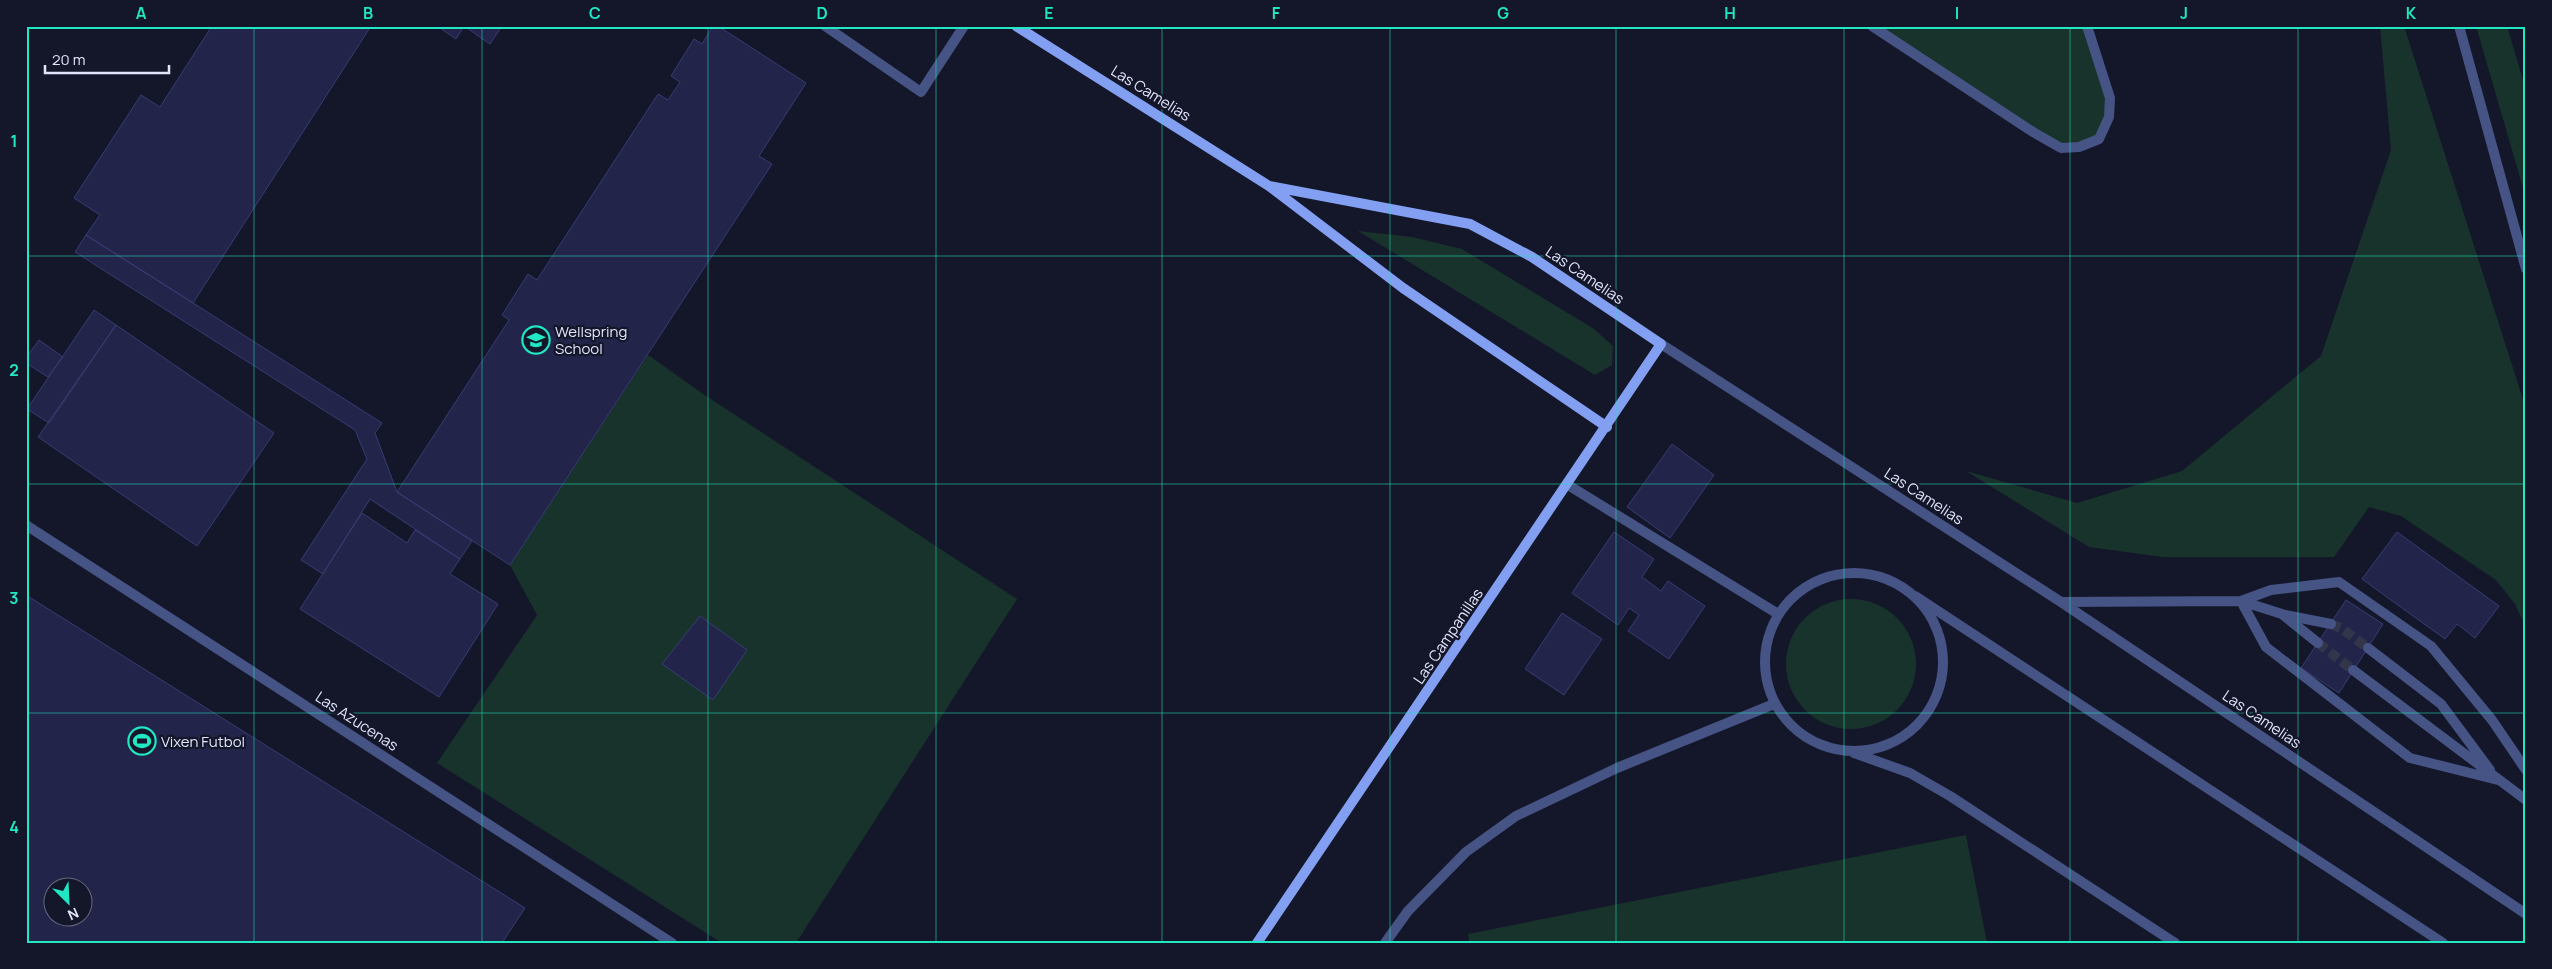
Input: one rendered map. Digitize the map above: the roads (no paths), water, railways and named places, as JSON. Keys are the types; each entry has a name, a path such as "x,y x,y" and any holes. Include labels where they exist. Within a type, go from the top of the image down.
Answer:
{"street":[{"path":"825,26 921,92 964,26"},
{"name":"Las Camelias","path":"1016,26 1269,186 1403,288 1607,427"},
{"path":"1872,26 2033,132 2061,148 2079,147 2098,139 2109,117 2110,98 2087,26"},
{"path":"2459,26 2526,269"},
{"name":"Las Camelias","path":"1269,186 1470,224 1532,258 1661,344 2061,602 2526,914"},
{"name":"Las Campanillas","path":"1257,943 1568,485 1661,344"},
{"path":"1568,485 1778,614"},
{"name":"Las Azucenas","path":"26,525 672,943"},
{"path":"2175,943 1950,796 1910,773 1850,752 1820,745 1794,729 1774,704 1765,674 1766,644 1778,614 1799,591 1827,577 1858,573 1889,579 2443,943"},
{"path":"2240,601 2271,590 2339,582 2431,646 2492,720 2526,770"},
{"path":"1850,752 1882,748 1909,733 1930,710 1942,681 1944,650 1934,621 1915,596"},
{"path":"2061,602 2240,601 2282,614 2331,624"},
{"path":"2240,601 2266,648 2410,758 2498,780"},
{"path":"2282,614 2318,643"},
{"path":"2368,648 2441,704 2498,780"},
{"path":"2353,670 2526,800"},
{"path":"1385,943 1408,911 1466,852 1516,816 1617,768 1774,704"}],"tunnel":[{"path":"2331,624 2341,628 2368,648"},
{"path":"2318,643 2353,670"}],"place":[{"name":"Wellspring School","path":"536,340"},
{"name":"Vixen Futbol","path":"142,741"}]}
